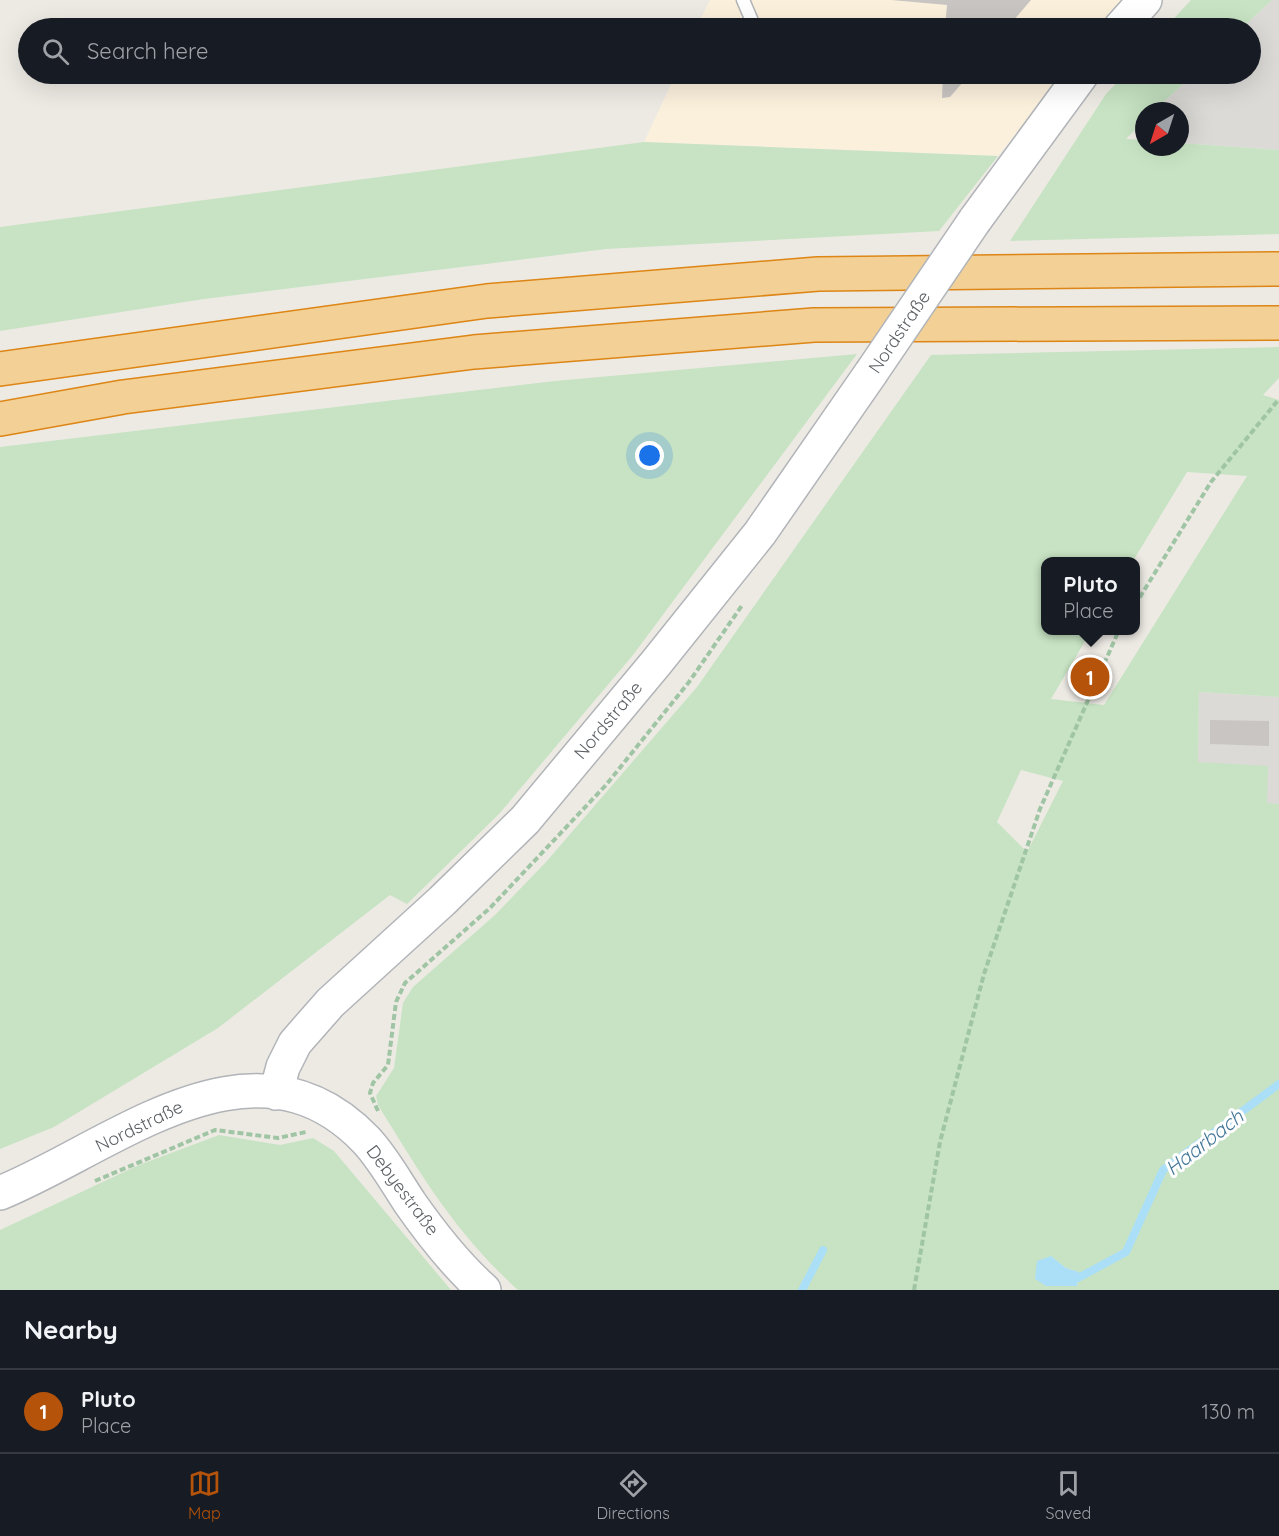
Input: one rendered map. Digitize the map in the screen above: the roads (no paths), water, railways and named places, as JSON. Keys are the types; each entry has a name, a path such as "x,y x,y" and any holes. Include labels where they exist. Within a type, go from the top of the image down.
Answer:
{"highway":[{"path":"0,369 487,301 807,275 1279,269"},
{"path":"0,418 135,396 474,352 814,325 1279,323"}],"street":[{"path":"1129,18 1145,0"},
{"name":"Nordstraße","path":"0,1193 168,1108 209,1095 247,1090 276,1093 295,1043 330,1003 442,901 525,820 656,663 760,532 975,220 1075,84"},
{"name":"Debyestraße","path":"276,1093 304,1098 325,1109 366,1140 415,1210 484,1290"}],"lane":[{"path":"742,0 750,18"}],"water":[{"path":"1051,1256 1066,1268 1079,1272 1077,1286 1046,1286 1035,1279 1037,1261"}],"waterway":[{"name":"Haarbach","path":"1068,1276 1078,1278 1126,1252 1163,1170 1279,1084"},
{"name":"Haarbach","path":"802,1290 823,1250"}],"place":[{"name":"Pluto","path":"1090,677"}]}
